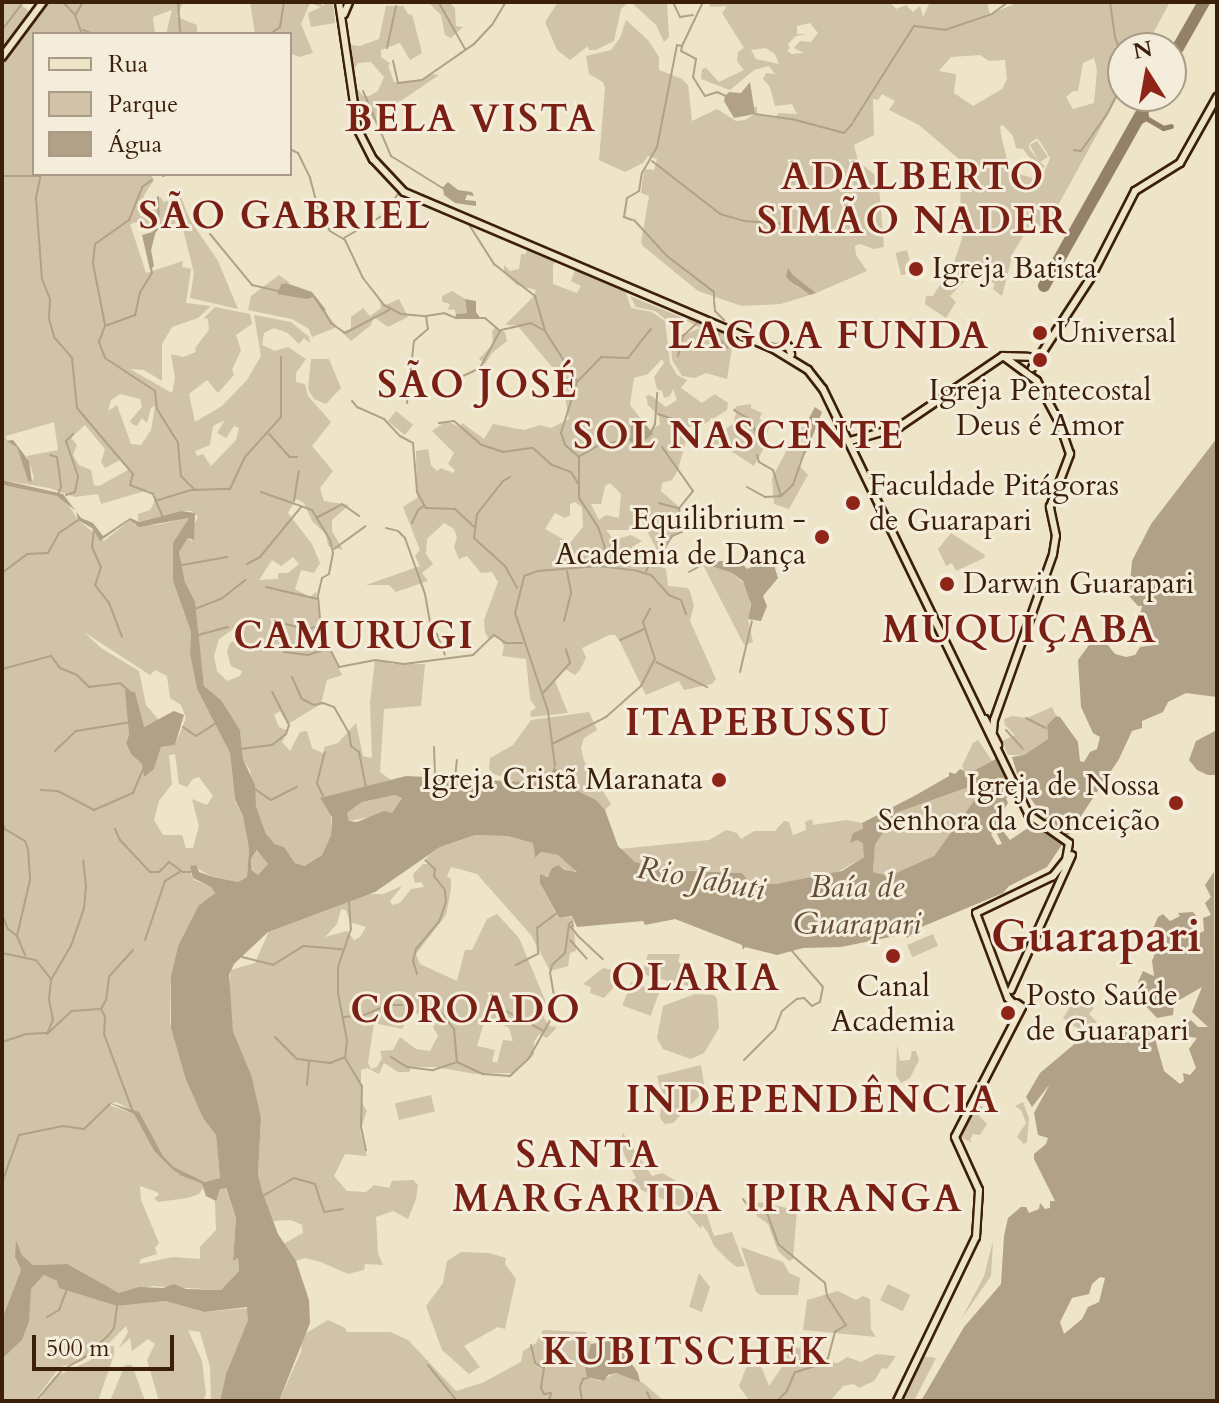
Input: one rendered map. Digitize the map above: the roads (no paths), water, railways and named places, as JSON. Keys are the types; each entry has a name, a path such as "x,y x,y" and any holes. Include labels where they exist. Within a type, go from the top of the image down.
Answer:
{"main road":[{"path":"2,57 43,2"},
{"path":"340,2 361,127 374,155 397,182 437,206 778,349 788,346 790,356 826,387 968,688 989,724 1028,808 1043,825"},
{"path":"340,2 358,130 373,159 404,192 778,349"},
{"path":"344,14 349,2"},
{"path":"1033,370 1045,346 1090,279 1138,188 1180,163 1217,97"},
{"path":"1022,369 1019,361 1045,346"},
{"path":"853,440 899,427 988,367 999,355 1027,356"},
{"path":"1004,355 1022,369 1033,370"},
{"path":"988,367 1004,355"},
{"path":"1008,990 1072,856 1068,839 1028,814 989,724 1033,615 1056,536 1050,507 1070,454 1059,422 1027,356"},
{"path":"897,1401 978,1228 979,1190 955,1137 1015,1015 1022,1007 1011,998 976,913 1053,876 1068,856 1068,839"},
{"path":"1053,876 1061,881"}],"water":[{"path":"750,82 755,114 734,118 724,101 725,96 729,92 741,93"},
{"path":"448,182 458,190 472,192 474,196 467,195 465,200 476,201 476,206 455,203 444,195 443,187"},
{"path":"156,231 151,250 154,266 150,270 142,235"},
{"path":"788,268 816,293 810,295 790,281 786,277"},
{"path":"281,284 312,292 326,310 323,312 313,297 307,299 277,294"},
{"path":"465,299 476,301 476,312 481,319 455,319 456,314 467,313"},
{"path":"815,407 822,412 806,453 803,429"},
{"path":"642,420 653,434 643,442 630,442 631,426"},
{"name":"Baía de Guarapari","path":"1217,438 1217,697 1186,693 1168,702 1163,712 1142,721 1142,728 1132,731 1119,759 1047,867 1009,886 1003,893 919,928 907,938 905,934 841,947 803,948 777,955 745,947 743,950 742,945 675,919 645,925 643,921 577,927 572,916 559,918 540,883 540,874 548,877 552,868 558,865 577,872 558,855 541,852 535,858 533,843 507,836 475,835 440,847 375,892 268,932 234,964 229,975 233,1031 252,1077 261,1118 258,1174 262,1191 278,1234 296,1261 309,1300 310,1323 279,1401 220,1401 226,1374 248,1320 247,1307 204,1312 165,1301 117,1306 59,1288 57,1281 44,1275 31,1289 29,1321 22,1340 2,1359 2,1319 21,1270 15,1257 16,1240 22,1255 33,1265 67,1264 119,1293 139,1287 163,1288 174,1284 186,1289 221,1290 239,1271 238,1258 233,1261 236,1218 226,1188 220,1189 216,1201 206,1196 202,1184 174,1171 154,1151 134,1114 107,1102 139,1112 163,1156 174,1167 205,1182 220,1178 216,1135 203,1118 186,1080 171,1028 171,976 178,946 199,905 215,893 211,887 193,878 190,866 196,865 199,872 213,877 238,882 247,877 249,849 243,816 235,800 230,753 197,689 190,654 191,632 173,581 173,543 189,518 139,527 130,520 100,541 92,528 78,520 76,511 81,518 93,523 103,536 130,518 139,522 181,511 195,513 194,540 188,538 179,552 185,582 195,602 204,686 221,700 240,730 243,759 255,785 256,806 266,834 275,844 284,847 295,863 304,866 322,855 331,835 332,817 320,798 406,776 548,783 554,767 558,771 555,780 596,800 605,810 618,846 635,862 651,866 659,863 661,869 670,870 742,873 750,883 776,884 842,871 864,857 863,843 857,840 850,843 853,833 863,829 862,823 949,776 949,772 955,774 960,769 969,773 996,759 1014,794 1006,798 1008,803 996,821 999,826 991,834 997,845 1002,844 997,834 1002,830 1010,840 1031,826 1042,829 1047,822 1020,783 1012,757 1024,755 1048,739 1047,725 1056,716 1060,717 1078,742 1080,761 1084,762 1090,752 1097,749 1100,737 1093,733 1081,707 1078,660 1089,645 1103,639 1115,654 1126,657 1135,655 1140,647 1155,645 1156,638 1138,625 1142,606 1138,606 1129,596 1132,561 1151,524","holes":["977,784 981,791 934,856 889,876 873,872 875,845 896,813","395,795 402,798 392,813 384,811 357,822 349,821 347,813 362,802","257,850 268,864 258,875 252,870 251,859"]},
{"path":"13,440 29,461 32,482 28,481 17,447 6,441"},
{"path":"2,480 63,494 75,511 57,496 8,486 2,484"},
{"path":"707,551 714,561 740,561 747,569 765,561 774,565 778,578 763,596 767,606 761,621 748,619 751,604 743,581 732,573 702,563 703,552"},
{"path":"125,690 135,692 144,727 174,711 184,715 175,745 161,747 154,769 144,777 142,764 131,754 126,743 129,735"},
{"path":"1217,730 1217,775 1208,775 1197,770 1189,760 1196,741"},
{"path":"1214,872 1217,1401 921,1401 964,1327 1001,1284 1008,1218 1021,1207 1026,1207 1029,1213 1039,1209 1040,1203 1045,1209 1050,1208 1050,1201 1055,1201 1034,1159 1034,1154 1046,1144 1048,1138 1038,1135 1034,1113 1050,1084 1032,1107 1026,1097 1040,1073 1078,1041 1124,1025 1153,1031 1164,1071 1180,1084 1184,1081 1183,1073 1190,1075 1196,1068 1189,1049 1197,1038 1185,1036 1181,1027 1191,1020 1198,1027 1208,1027 1192,1012 1202,987 1174,1003 1173,1015 1157,1018 1144,1004 1138,982 1143,971 1154,976 1152,961 1161,939 1160,930 1155,934 1153,929 1158,917 1163,914 1170,921 1180,916 1178,913 1193,912 1197,917 1195,928 1200,933 1204,931 1203,918 1211,915 1205,903 1211,897 1205,885","holes":["1100,1277 1105,1278 1099,1302 1088,1307 1082,1319 1064,1334 1060,1322 1072,1298 1089,1294 1092,1284"]},
{"path":"615,1340 638,1373 640,1382 616,1373 608,1375 604,1381 587,1377 585,1367 591,1344"}],"waterway":[{"path":"2,30 23,2"},
{"path":"63,2 75,15 81,32"},
{"path":"76,14 83,2"},
{"path":"178,2 180,32"},
{"path":"273,32 280,27 284,2"},
{"path":"393,61 398,83 422,80 474,44 492,25 506,2"},
{"path":"673,2 680,17 693,15"},
{"path":"632,220 624,217 627,198 639,191 642,173 657,147 677,45 682,46 703,2"},
{"path":"853,122 914,26 945,30 992,14 1008,2"},
{"path":"1110,2 1114,32"},
{"path":"439,3 465,49"},
{"path":"387,48 396,6"},
{"path":"83,30 88,32"},
{"path":"682,47 681,51 696,59 693,77 705,96 717,92 726,96"},
{"path":"363,91 391,156 444,189"},
{"path":"1074,150 1081,151 1108,112"},
{"path":"755,114 792,119 844,133 852,124"},
{"path":"292,150 298,153 310,178 320,216 330,231 345,240 363,278 384,305 401,314 426,316 444,313 456,318"},
{"path":"652,161 720,214 744,221 784,224"},
{"path":"2,176 39,176"},
{"path":"41,176 36,198 42,279 50,299 49,319 54,337 72,358 77,408 133,474 130,485 153,494 164,520"},
{"path":"105,325 93,263 95,244 129,220 142,187 152,180"},
{"path":"344,238 382,216 398,194"},
{"path":"153,233 159,228 158,197"},
{"path":"634,220 667,256 714,292 714,299"},
{"path":"468,223 494,264 535,296 545,331 577,381"},
{"path":"210,234 252,285 278,291"},
{"path":"151,268 152,273 140,292 135,315 105,326 99,342 105,358 155,391 157,409 178,443 181,476 195,490"},
{"path":"714,301 715,311 724,320"},
{"path":"324,311 331,323 345,333 389,310"},
{"path":"407,403 414,341 428,329 426,317"},
{"path":"478,318 485,318 500,331"},
{"path":"678,356 683,336 698,322 720,331 718,338 728,348"},
{"path":"501,330 531,323 543,330"},
{"path":"600,565 606,556 604,545 598,527 579,498 579,457 565,445 561,433 577,382 601,357 628,358 651,329"},
{"path":"463,376 480,368 500,331"},
{"path":"155,501 192,490 230,489 245,457 281,417 281,357"},
{"path":"651,432 655,424 657,393"},
{"path":"352,401 357,407 384,419 400,436 413,443 417,492 426,508 455,509 474,527"},
{"path":"734,410 752,421 757,437"},
{"path":"658,414 678,421"},
{"path":"439,423 454,421 482,445 503,452 533,448 552,465 571,472 578,483"},
{"path":"2,434 2,447"},
{"path":"66,495 75,492 78,476 66,441 73,434"},
{"path":"269,434 290,457 297,457"},
{"path":"580,456 597,446 630,439"},
{"path":"662,447 693,491 680,507"},
{"path":"747,487 765,497 781,496 793,485 805,451"},
{"path":"50,455 57,457 61,487 58,494"},
{"path":"757,455 759,462 773,470 781,496"},
{"path":"294,501 299,471"},
{"path":"510,477 503,481 477,514 474,538 505,566 517,588"},
{"path":"261,492 312,510 330,540 333,553 329,574 322,578 318,596 321,631 339,667 375,660 404,664 473,655 494,635 506,643 522,643"},
{"path":"659,503 678,508"},
{"path":"318,517 342,504 359,516"},
{"path":"412,523 418,510 424,506"},
{"path":"247,564 260,557 301,507"},
{"path":"646,571 656,551 664,549 672,536 682,532 679,508"},
{"path":"2,573 27,554 48,553 59,533 80,519"},
{"path":"334,549 366,526"},
{"path":"386,528 398,531 405,538 425,594 432,633 437,634 445,655"},
{"path":"94,529 92,547 101,567 95,585 109,603 122,637"},
{"path":"182,565 227,557"},
{"path":"689,572 705,563"},
{"path":"555,766 548,711 515,613 524,576 538,571 599,566 637,571 651,575 669,595 681,600 686,614"},
{"path":"564,621 571,592 567,571"},
{"path":"192,610 221,599 245,580"},
{"path":"266,587 318,599"},
{"path":"554,743 606,717 641,686 655,659 643,622 650,609"},
{"path":"740,672 752,621"},
{"path":"285,624 307,629 319,626"},
{"path":"198,635 228,627"},
{"path":"620,640 645,629"},
{"path":"284,652 308,655 326,649"},
{"path":"542,694 570,663 566,650"},
{"path":"2,669 51,656 60,668 77,675 89,687 120,683 130,692"},
{"path":"656,662 707,687"},
{"path":"292,677 302,699 314,705 323,703 334,707 349,733 351,746 359,752 366,789"},
{"path":"240,749 272,745 286,734 289,725 272,692"},
{"path":"1026,718 1046,728"},
{"path":"55,751 76,731 131,722"},
{"path":"183,727 196,736 216,723"},
{"path":"1006,730 1023,749"},
{"path":"434,747 435,778"},
{"path":"323,796 317,783 325,752"},
{"path":"455,778 457,760"},
{"path":"41,790 58,791 94,810 133,793 144,767"},
{"path":"255,789 271,800 297,787"},
{"path":"2,822 5,829 25,841 28,849 30,880 17,936"},
{"path":"115,829 120,840 150,872 159,872 169,862 183,872 191,872"},
{"path":"47,1034 53,1020 49,999 51,980 71,946 84,909 86,887 83,860"},
{"path":"417,974 413,961 416,949 439,922 446,902 445,890 434,876 435,869 425,860"},
{"path":"145,940 165,881 181,871"},
{"path":"349,902 351,929 338,967 338,993 347,1040 345,1058 362,1086 361,1127 366,1150"},
{"path":"516,965 538,954 537,928 558,912"},
{"path":"2,915 8,929 17,936 25,955"},
{"path":"457,1062 483,1074 510,1076 529,1058 552,1017 555,1001 550,973 552,965 565,953 569,924 572,922"},
{"path":"573,925 571,927 578,936 603,959"},
{"path":"570,940 587,959"},
{"path":"242,957 273,965 304,946 342,949"},
{"path":"133,950 109,977 106,1000 101,1009 105,1017 104,1034 133,1112"},
{"path":"744,1060 775,1029 782,1011 797,999 804,998 812,1006 820,1002 823,987 792,951"},
{"path":"2,953 36,960 51,979"},
{"path":"344,1017 364,1015 388,1005 402,1005"},
{"path":"2,1042 26,1034 48,1033 72,1011 100,1009"},
{"path":"506,1011 544,1031"},
{"path":"441,1013 454,1029 457,1062"},
{"path":"275,1037 297,1059 330,1063 343,1058"},
{"path":"391,1057 407,1067 433,1070 455,1063"},
{"path":"307,1085 309,1061"},
{"path":"2,1183 19,1135 63,1126 84,1129 110,1104"},
{"path":"180,1174 193,1179"},
{"path":"261,1197 294,1178 315,1184 324,1212 343,1209"},
{"path":"743,1199 748,1206 767,1213 778,1244 825,1283 827,1296 846,1325 835,1332 828,1358 822,1364 795,1372 787,1391 777,1401"},
{"path":"2,1206 2,1242"},
{"path":"47,1317 59,1310 68,1287"},
{"path":"36,1401 62,1370 84,1358 108,1336 114,1328 117,1306"},
{"path":"531,1345 535,1363 544,1368 541,1388 544,1394 551,1393 549,1401"},
{"path":"428,1365 457,1401"},
{"path":"582,1401 580,1386 583,1379 588,1378"},
{"path":"647,1392 651,1401"}],"place":[{"name":"Igreja Batista","path":"916,269"},
{"name":"Universal","path":"1040,333"},
{"name":"Igreja Pentecostal Deus é Amor","path":"1040,360"},
{"name":"Faculdade Pitágoras de Guarapari","path":"853,503"},
{"name":"Equilibrium - Academia de Dança","path":"822,537"},
{"name":"Darwin Guarapari","path":"947,584"},
{"name":"Igreja Cristã Maranata","path":"719,780"},
{"name":"Igreja de Nossa Senhora da Conceição","path":"1176,803"},
{"name":"Canal Academia","path":"893,956"},
{"name":"Posto Saúde de Guarapari","path":"1008,1013"}],"district":[{"name":"BELA VISTA","path":"471,120"},
{"name":"ADALBERTO SIMÃO NADER","path":"913,200"},
{"name":"SÃO GABRIEL","path":"285,217"},
{"name":"LAGOA FUNDA","path":"829,337"},
{"name":"SÃO JOSÉ","path":"478,386"},
{"name":"SOL NASCENTE","path":"739,437"},
{"name":"MUQUIÇABA","path":"1020,631"},
{"name":"CAMURUGI","path":"354,637"},
{"name":"ITAPEBUSSU","path":"758,724"},
{"name":"Guarapari","path":"1096,937"},
{"name":"OLARIA","path":"696,979"},
{"name":"COROADO","path":"466,1011"},
{"name":"INDEPENDÊNCIA","path":"813,1101"},
{"name":"SANTA MARGARIDA","path":"588,1178"},
{"name":"IPIRANGA","path":"854,1200"},
{"name":"KUBITSCHEK","path":"687,1353"}],"water label":[{"name":"Rio Jabuti","path":"701,879"}]}
